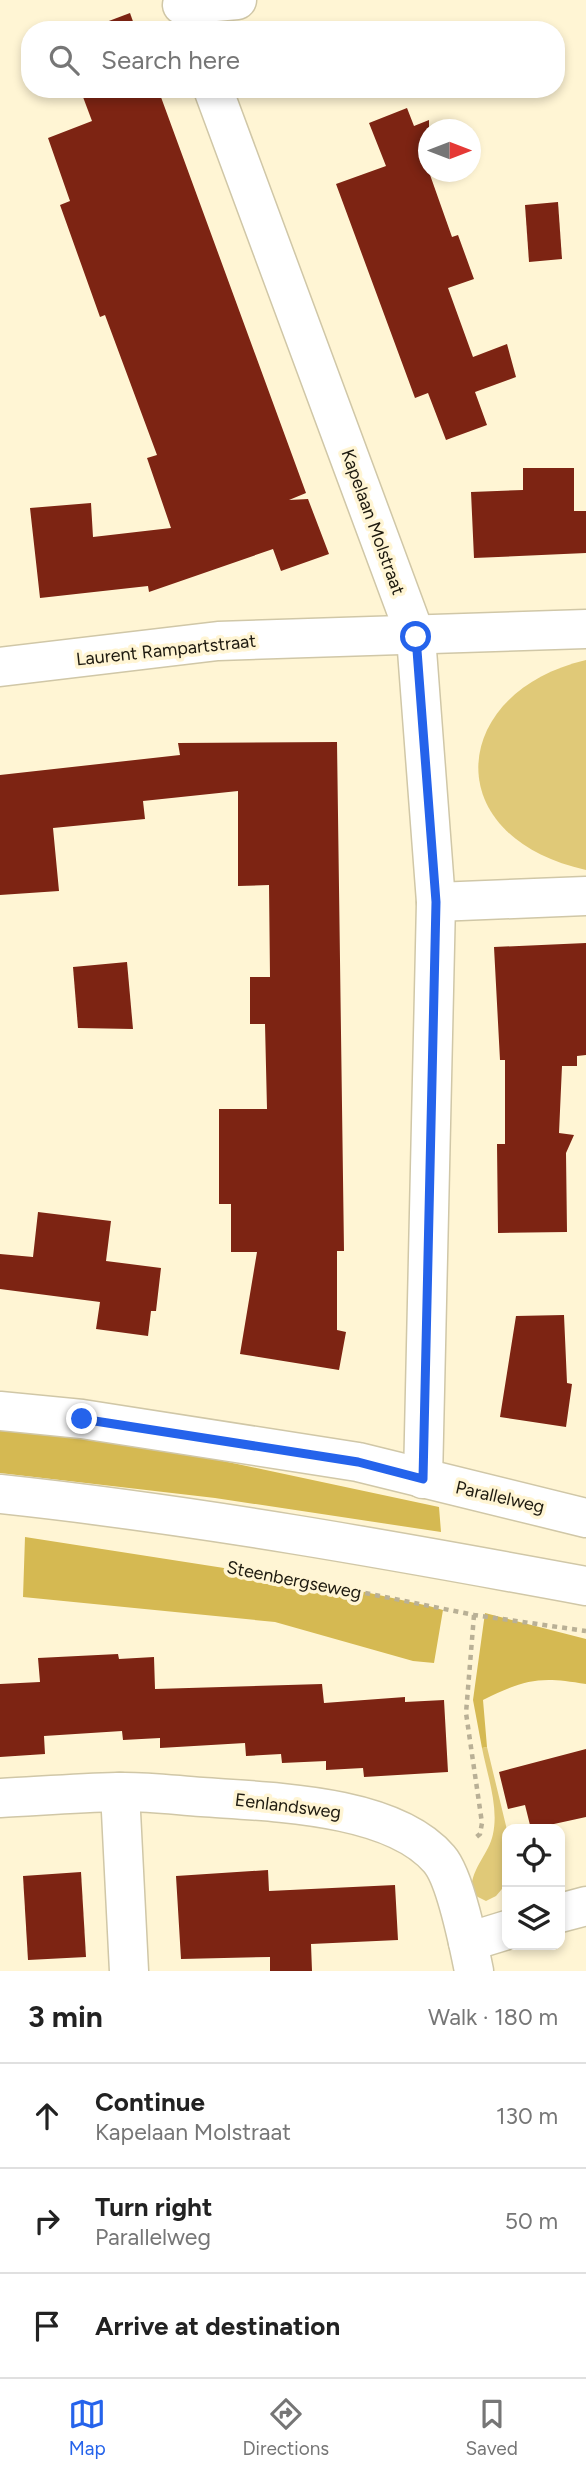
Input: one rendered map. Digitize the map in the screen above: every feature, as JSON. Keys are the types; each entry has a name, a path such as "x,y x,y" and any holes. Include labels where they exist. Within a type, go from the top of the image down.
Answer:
{"street":[{"path":"185,11 237,0"},
{"name":"Kapelaan Molstraat","path":"216,98 416,637 436,902 423,1479"},
{"name":"Laurent Rampartstraat","path":"0,667 218,641 416,637 586,629"},
{"path":"436,902 586,896"},
{"name":"Parallelweg","path":"0,1411 82,1419 358,1462 586,1518"},
{"path":"0,1494 115,1506 426,1555 586,1586"},
{"path":"120,1791 129,1971"},
{"name":"Eenlandsweg","path":"0,1798 120,1791 293,1803 345,1813 394,1828 420,1841 442,1861"},
{"path":"442,1861 471,1956 502,1934"},
{"path":"565,1912 586,1906"}],"path":[{"path":"442,1861 480,1834 482,1823 466,1713 474,1615 483,1567"},
{"name":"Steenbergseweg","path":"317,1584 474,1615 586,1632"}],"shaded area":[{"path":"586,660 586,870 537,853 503,828 484,797 478,765 486,732 507,702 541,677"},
{"path":"0,1418 134,1442 439,1507 441,1532 215,1498 0,1473"},
{"path":"25,1537 333,1585 443,1610 434,1663 413,1661 275,1622 23,1597"},
{"path":"485,1613 586,1639 586,1684 556,1680 533,1681 483,1700 487,1747 482,1748 473,1700"},
{"path":"487,1747 506,1824 502,1824 502,1889 486,1901 472,1894 473,1878 491,1842 495,1813 482,1748"}],"building":[{"path":"130,13 133,21 109,21"},
{"path":"83,98 161,98 306,493 289,500 308,499 329,554 281,571 273,549 149,592 148,586 40,598 30,508 91,503 93,537 171,528 147,458 157,455 105,315 100,317 60,205 70,201 48,138 92,121"},
{"path":"407,108 414,126 418,124 418,182 433,182 452,237 458,235 474,279 448,288 473,357 507,344 516,377 475,392 487,425 446,440 428,393 415,398 336,184 386,166 369,123"},
{"path":"558,202 562,259 529,262 525,205"},
{"path":"523,468 574,468 574,511 586,511 586,553 474,558 471,492 523,490"},
{"path":"337,742 344,1251 337,1251 337,1330 346,1332 339,1370 240,1354 257,1252 231,1252 231,1204 219,1204 219,1109 267,1109 265,1024 250,1024 250,977 270,977 269,885 238,886 238,791 143,801 145,819 53,828 59,891 0,895 0,775 180,755 178,743"},
{"path":"586,943 586,1055 577,1056 577,1066 562,1066 559,1133 574,1135 566,1153 567,1232 498,1233 497,1144 505,1144 505,1060 500,1060 494,947"},
{"path":"127,962 133,1029 78,1028 73,967"},
{"path":"38,1212 111,1221 106,1261 161,1268 156,1311 151,1311 148,1336 96,1329 100,1302 0,1289 0,1254 33,1257"},
{"path":"564,1315 567,1383 572,1384 566,1427 500,1417 516,1316"},
{"path":"118,1654 119,1659 154,1657 155,1689 322,1684 324,1703 405,1697 405,1702 444,1700 448,1772 364,1777 363,1768 326,1770 326,1761 282,1763 281,1754 246,1756 245,1743 160,1748 160,1738 123,1740 122,1731 44,1736 45,1754 0,1757 0,1684 40,1682 38,1658"},
{"path":"586,1749 586,1817 554,1824 530,1824 525,1805 508,1809 499,1772"},
{"path":"268,1870 269,1891 395,1885 398,1940 311,1944 312,1971 270,1971 270,1957 181,1959 176,1876"},
{"path":"81,1872 86,1957 28,1960 23,1876"}],"route":[{"path":"82,1419 358,1462 423,1479 436,902 416,637"}]}
